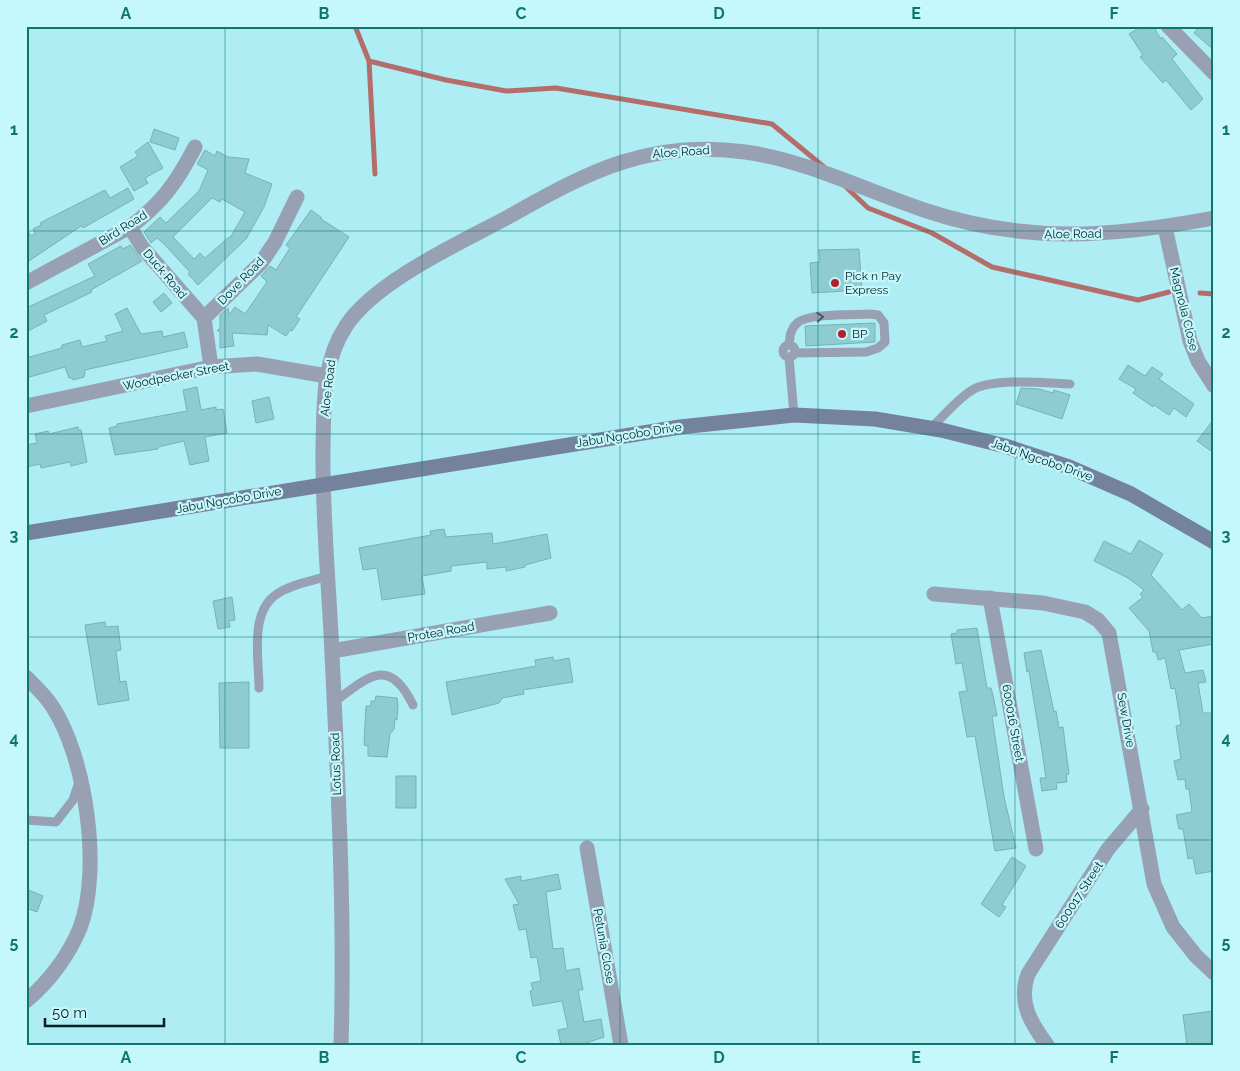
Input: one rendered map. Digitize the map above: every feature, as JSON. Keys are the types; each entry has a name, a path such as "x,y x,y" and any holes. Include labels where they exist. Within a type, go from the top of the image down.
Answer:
{"main road":[{"name":"Jabu Ngcobo Drive","path":"26,533 86,525 323,484 680,427 794,415 875,419 931,428 1005,446 1069,467 1131,494 1214,542"}],"street":[{"path":"1168,26 1214,73"},
{"name":"Bird Road","path":"26,283 130,227 152,210 170,191 195,147"},
{"name":"Aloe Road","path":"323,484 324,399 327,376 336,343 353,315 380,291 407,273 583,176 632,158 659,152 722,150 762,155 797,165 929,212 995,228 1037,234 1082,236 1166,227 1214,218"},
{"name":"Dove Road","path":"204,318 261,262 275,242 297,198"},
{"name":"Duck Road","path":"130,227 142,247 204,318"},
{"name":"Magnolia Close","path":"1166,227 1190,341 1198,361 1214,386"},
{"path":"204,318 211,367"},
{"name":"Woodpecker Street","path":"26,406 211,367 257,364 327,376"},
{"name":"Lotus Road","path":"323,484 332,651 342,927 340,1045"},
{"name":"Sew Drive","path":"934,594 1043,604 1086,612 1098,620 1109,632 1158,896 1173,927 1183,941 1214,973"},
{"name":"600016 Street","path":"990,598 1036,849"},
{"name":"Protea Road","path":"332,651 550,613"},
{"path":"26,677 52,706 74,754 87,816 91,868 87,904 80,928 67,954 52,976 26,1001"},
{"name":"600017 Street","path":"1047,1045 1032,1025 1024,1007 1024,986 1032,966 1108,849 1142,809"},
{"name":"Petunia Close","path":"587,848 621,1045"}],"lane":[{"path":"870,314 878,315 884,323 884,342 873,350 792,355 782,351 789,345 793,327 807,318 870,314"},
{"path":"792,355 794,415"},
{"path":"931,428 971,391 980,387 1018,382 1070,384"},
{"path":"259,688 259,627 268,603 285,590 328,576"},
{"path":"334,702 367,679 380,675 393,677 400,682 413,705"},
{"path":"26,820 56,822 73,800 80,779"}],"building":[{"path":"1142,26 1153,26 1161,39 1162,37 1177,54 1172,59 1203,99 1191,110 1166,80 1163,83 1140,57 1143,55 1129,34"},
{"path":"1200,26 1214,26 1214,50 1194,33"},
{"path":"154,129 179,138 175,150 150,142"},
{"path":"148,142 163,168 145,178 148,183 134,191 120,167 138,156 135,152"},
{"path":"205,150 215,156 217,151 228,157 249,159 245,173 272,184 264,207 246,239 198,285 188,274 190,272 164,244 157,238 151,243 144,232 160,217 166,223 199,191 208,170 197,164","holes":["212,198 220,202 222,199 245,212 230,238 205,258 200,253 194,259 173,237"]},
{"path":"128,188 134,199 83,228 81,226 26,263 26,228 31,236 35,234 33,229 41,225 40,223 105,190 110,198"},
{"path":"311,210 321,219 349,237 296,317 300,319 286,336 268,325 267,335 232,333 234,346 220,348 220,331 217,331 220,328 220,315 228,308 229,315 235,307 245,314 267,282 261,276 270,266 276,270 290,248 286,245"},
{"path":"130,245 142,261 91,290 92,292 44,315 47,321 26,332 26,308 95,276 88,264 121,246 123,249"},
{"path":"859,249 862,290 812,293 810,263 820,262 819,250"},
{"path":"164,293 172,303 161,312 153,302"},
{"path":"127,308 141,334 162,331 163,337 184,332 188,347 85,370 84,377 73,380 69,378 65,367 26,378 26,358 62,348 62,345 80,340 82,347 107,341 105,336 123,331 115,314"},
{"path":"875,323 875,342 806,346 805,326"},
{"path":"1128,365 1145,376 1152,367 1163,374 1159,379 1194,404 1186,417 1174,408 1169,415 1154,405 1153,407 1133,393 1136,389 1119,379"},
{"path":"197,387 201,410 216,407 216,410 223,409 227,433 205,437 209,461 190,465 184,441 158,447 158,449 115,455 109,428 117,426 117,424 187,411 183,390"},
{"path":"1021,388 1039,389 1053,393 1054,390 1070,395 1062,419 1016,404"},
{"path":"269,397 274,419 256,423 252,401"},
{"path":"1214,419 1214,453 1197,441"},
{"path":"78,427 78,430 81,430 87,462 71,466 70,462 41,468 40,464 26,467 26,445 37,443 35,434 48,431 49,434"},
{"path":"444,529 446,537 492,533 493,544 547,534 551,558 506,571 506,567 487,569 487,562 451,566 451,571 422,576 425,594 382,600 377,568 363,570 359,548 431,535 430,531"},
{"path":"1139,540 1163,554 1151,575 1182,610 1189,604 1202,618 1214,616 1214,644 1179,650 1185,673 1203,670 1206,682 1198,683 1203,713 1214,713 1214,871 1196,874 1193,858 1188,859 1183,829 1179,829 1176,815 1192,812 1189,789 1186,789 1185,779 1178,780 1174,761 1181,759 1176,726 1181,725 1175,688 1171,689 1165,658 1158,660 1156,652 1153,652 1149,631 1129,608 1143,597 1140,594 1144,590 1128,578 1094,561 1104,541 1131,554"},
{"path":"232,597 235,620 229,621 230,627 218,629 213,601"},
{"path":"105,622 106,627 118,626 121,650 116,651 120,682 126,681 129,700 98,705 85,625"},
{"path":"977,628 987,688 991,688 997,716 992,716 1004,797 1016,848 995,851 975,736 967,737 959,692 967,691 962,663 956,664 951,634 957,633 957,630"},
{"path":"1041,650 1054,712 1056,711 1059,728 1063,727 1069,774 1066,775 1067,782 1056,783 1057,789 1042,791 1040,778 1046,778 1029,671 1027,672 1024,653"},
{"path":"553,657 554,661 569,658 573,682 523,690 524,694 502,698 499,703 452,715 446,682 536,666 535,660"},
{"path":"249,682 249,748 220,748 219,683"},
{"path":"376,696 397,698 397,720 395,719 394,729 390,734 387,757 368,756 368,746 364,745 366,706 371,706 371,701 375,701"},
{"path":"396,776 416,776 416,808 396,808"},
{"path":"1012,857 1026,866 1002,905 1006,907 999,917 981,904"},
{"path":"558,874 561,889 546,892 553,949 563,948 566,971 579,968 583,990 578,990 584,1022 601,1019 604,1037 580,1045 561,1045 558,1030 568,1028 562,1001 533,1006 530,991 533,990 531,983 541,981 537,957 531,958 526,929 519,930 513,905 519,904 505,879 521,876 521,881"},
{"path":"26,889 43,896 37,912 26,908"},
{"path":"1213,1011 1214,1045 1187,1045 1183,1015"}],"waterway":[{"path":"355,26 369,61 375,174"},
{"path":"369,61 446,80 506,91 556,88 772,124 824,167"},
{"path":"845,186 868,208 932,233 992,267 1138,300 1169,292"},
{"path":"1200,293 1214,294"}],"place":[{"name":"Pick n Pay Express","path":"835,283"},
{"name":"BP","path":"842,334"}]}
